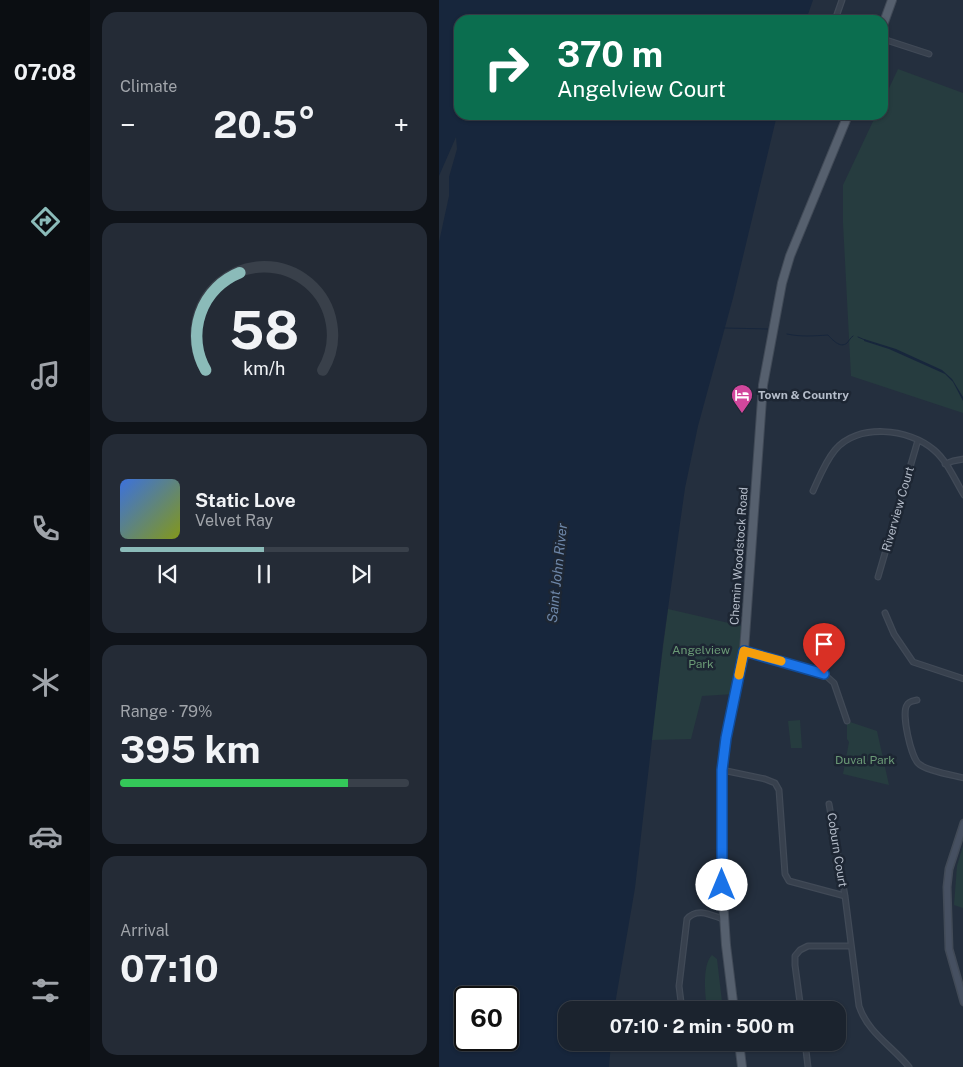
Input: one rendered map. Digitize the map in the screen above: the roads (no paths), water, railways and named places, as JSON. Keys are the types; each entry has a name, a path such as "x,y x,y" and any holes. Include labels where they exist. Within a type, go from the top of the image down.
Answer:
{"main road":[{"path":"887,15 892,0"},
{"name":"Chemin Woodstock Road","path":"733,1001 723,919 722,770 726,738 744,651 763,385 778,300 790,256 846,120"},
{"path":"740,1051 742,1067"}],"street":[{"path":"837,15 842,0"},
{"path":"888,41 929,54"},
{"path":"813,491 827,462 836,449 848,440 865,432 882,431 893,432 925,442 945,464 963,495"},
{"name":"Riverview Court","path":"878,577 918,440"},
{"path":"945,464 963,459"},
{"path":"885,613 894,634 913,662 963,679"},
{"path":"744,651 824,674 834,683 838,690 847,721"},
{"path":"917,700 907,704 905,713 915,760 924,767 963,778"},
{"path":"722,770 765,779 775,783 779,790 785,874 789,881 845,896"},
{"name":"Coburn Court","path":"829,804 845,896 856,990 863,1018 872,1030 909,1067"},
{"path":"963,824 949,870 947,887 949,949 963,1002"},
{"path":"682,1001 679,986 687,919 699,912 723,919"},
{"path":"800,1001 795,965 795,956 799,950 808,946 851,946"},
{"path":"806,1051 808,1067"}],"water":[{"name":"Saint John River","path":"439,0 813,0 808,15 454,15 454,120 776,120 733,298 698,426 685,488 663,644 635,888 616,1001 558,1001 558,1051 610,1051 609,1067 439,1067 439,242 449,196 449,177 457,149 456,137 439,176"},
{"path":"864,339 896,349 942,370 952,379 963,397 963,401 953,382 945,374 889,349 864,341"}],"waterway":[{"path":"724,328 768,329"},
{"path":"787,334 802,336 828,335 836,343 842,345 847,343 853,336"},
{"path":"858,337 865,340"}],"place":[{"name":"Town & Country","path":"742,414"}],"park label":[{"name":"Angelview Park","path":"701,657"},
{"name":"Duval Park","path":"865,760"}]}
